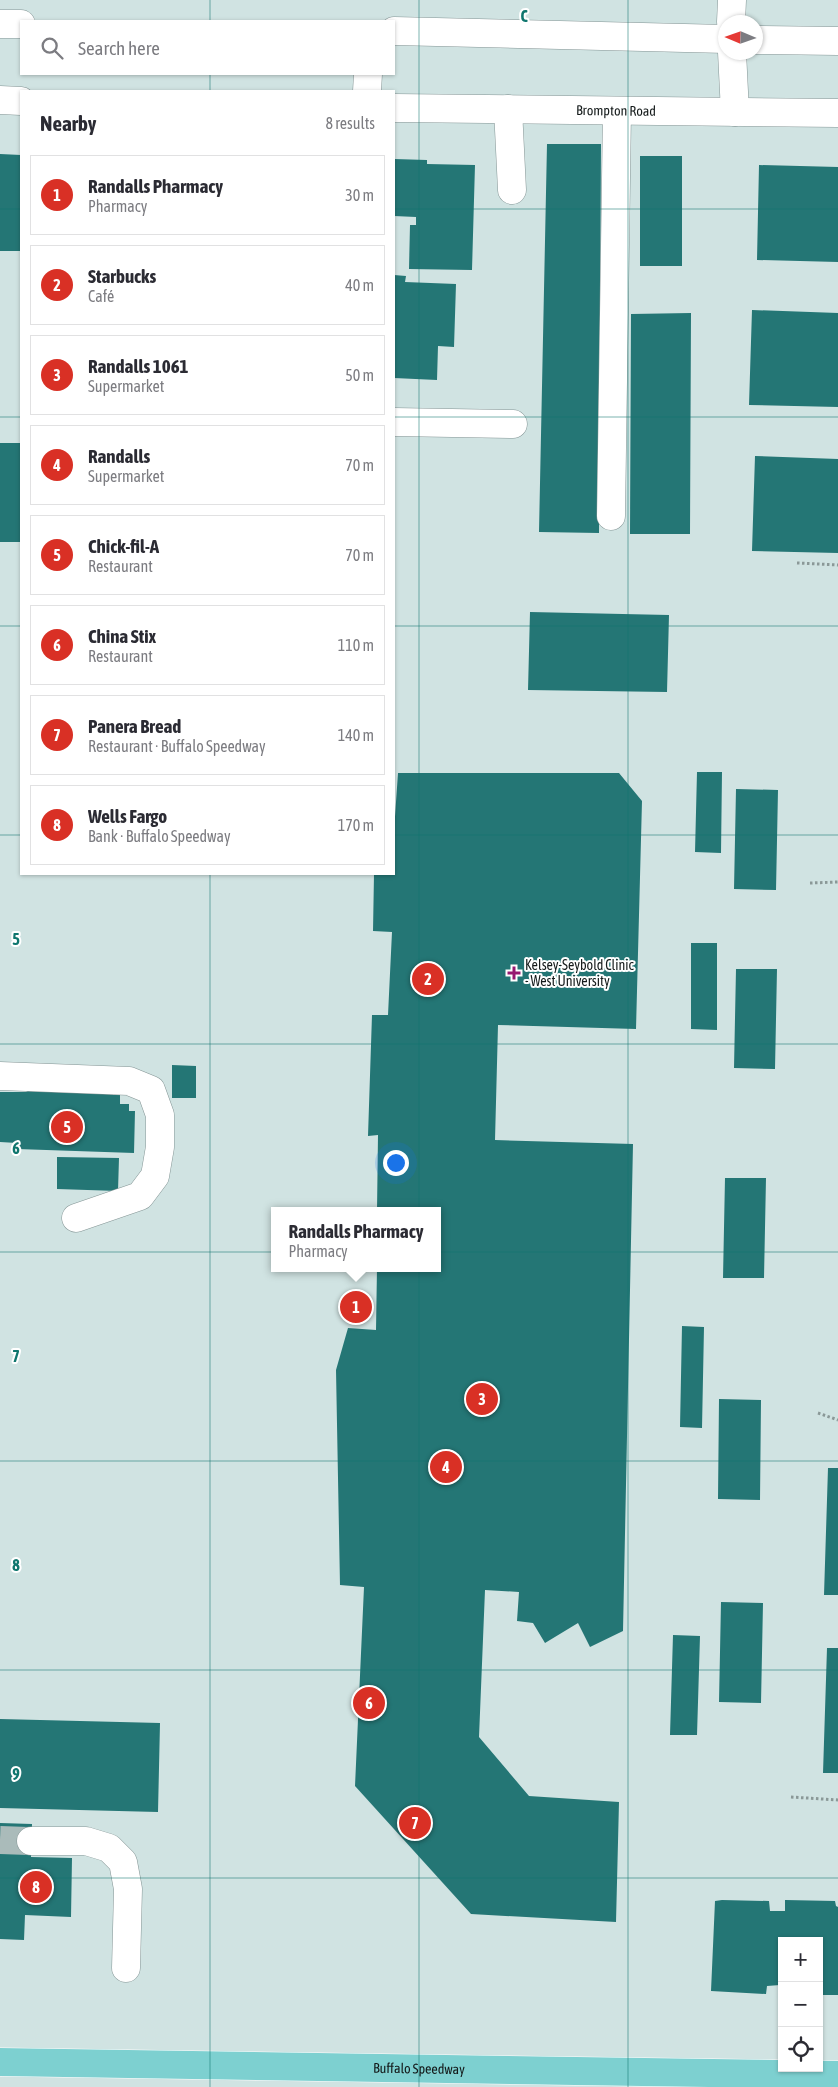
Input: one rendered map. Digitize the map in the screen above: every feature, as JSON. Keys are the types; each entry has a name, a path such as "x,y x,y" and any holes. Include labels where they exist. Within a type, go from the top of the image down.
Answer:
{"main road":[{"name":"Buffalo Speedway","path":"0,2062 432,2078 838,2075"}],"street":[{"path":"731,15 732,0"},
{"path":"0,24 20,24"},
{"path":"395,31 718,40"},
{"path":"763,40 838,41"},
{"path":"732,60 735,112"},
{"path":"367,90 368,75"},
{"path":"0,100 20,100"},
{"name":"Brompton Road","path":"395,108 838,113"},
{"path":"508,109 512,190"},
{"path":"611,516 617,110"},
{"path":"395,422 513,424"},
{"path":"0,1076 129,1081 151,1090 160,1115 160,1147 155,1176 140,1196 76,1218"},
{"path":"31,1841 86,1841 108,1848 123,1862 128,1889 126,1968"}],"path":[{"path":"797,563 838,565"},
{"path":"810,883 838,882"},
{"path":"818,1413 838,1420"},
{"path":"791,1797 838,1800"}],"building":[{"path":"547,144 601,144 599,533 539,532"},
{"path":"0,154 20,155 20,251 0,251"},
{"path":"640,156 682,156 682,266 640,266"},
{"path":"395,159 427,160 427,164 475,165 472,270 409,269 410,225 416,225 416,217 395,216"},
{"path":"759,165 838,167 838,262 757,260"},
{"path":"395,275 406,276 405,282 456,284 454,347 438,346 437,380 395,378"},
{"path":"752,310 838,313 838,407 749,405"},
{"path":"691,313 690,534 630,534 631,314"},
{"path":"0,443 20,443 20,542 0,542"},
{"path":"755,456 838,459 838,553 752,551"},
{"path":"530,612 669,615 667,692 528,690"},
{"path":"697,772 722,772 721,853 695,852"},
{"path":"398,773 619,773 642,801 636,1029 498,1025 495,1140 633,1144 623,1631 590,1647 578,1623 545,1643 533,1623 517,1621 519,1592 485,1590 479,1737 529,1796 619,1802 616,1922 471,1914 355,1786 364,1587 340,1585 336,1370 348,1328 376,1330 377,1272 441,1272 441,1207 377,1207 378,1135 368,1136 372,1015 388,1015 392,932 373,931 374,875 395,875 395,816"},
{"path":"736,789 778,790 776,890 734,889"},
{"path":"691,943 717,943 717,1030 691,1029"},
{"path":"736,969 777,969 775,1069 734,1068"},
{"path":"172,1065 196,1066 196,1098 172,1098"},
{"path":"34,1088 113,1090 113,1095 120,1095 120,1104 129,1104 129,1111 135,1111 134,1153 17,1149 17,1143 0,1142 0,1092 26,1092"},
{"path":"57,1157 119,1158 118,1191 57,1189"},
{"path":"725,1178 766,1178 764,1278 723,1278"},
{"path":"682,1326 704,1327 702,1428 680,1427"},
{"path":"719,1399 761,1400 760,1500 718,1499"},
{"path":"828,1468 838,1468 838,1595 824,1595"},
{"path":"721,1602 763,1603 761,1703 719,1702"},
{"path":"673,1635 700,1636 697,1735 670,1735"},
{"path":"827,1648 838,1648 838,1773 823,1773"},
{"path":"0,1719 160,1723 158,1812 0,1808"},
{"path":"0,1823 32,1824 31,1857 72,1858 71,1917 25,1915 24,1940 0,1939"},
{"path":"785,1900 835,1901 838,1907 838,1995 823,1995 823,1937 778,1937 778,1985 767,1986 766,1994 711,1991 715,1901 769,1901 770,1911 785,1911"}],"tunnel":[{"path":"0,1840 31,1841"}],"place":[{"name":"Kelsey-Seybold Clinic - West University","path":"514,973"},
{"name":"Starbucks","path":"428,979"},
{"name":"Chick-fil-A","path":"67,1127"},
{"name":"Randalls Pharmacy","path":"356,1307"},
{"name":"Randalls 1061","path":"482,1399"},
{"name":"Randalls","path":"446,1467"},
{"name":"China Stix","path":"369,1703"},
{"name":"Panera Bread","path":"415,1823"},
{"name":"Wells Fargo","path":"36,1887"}]}
